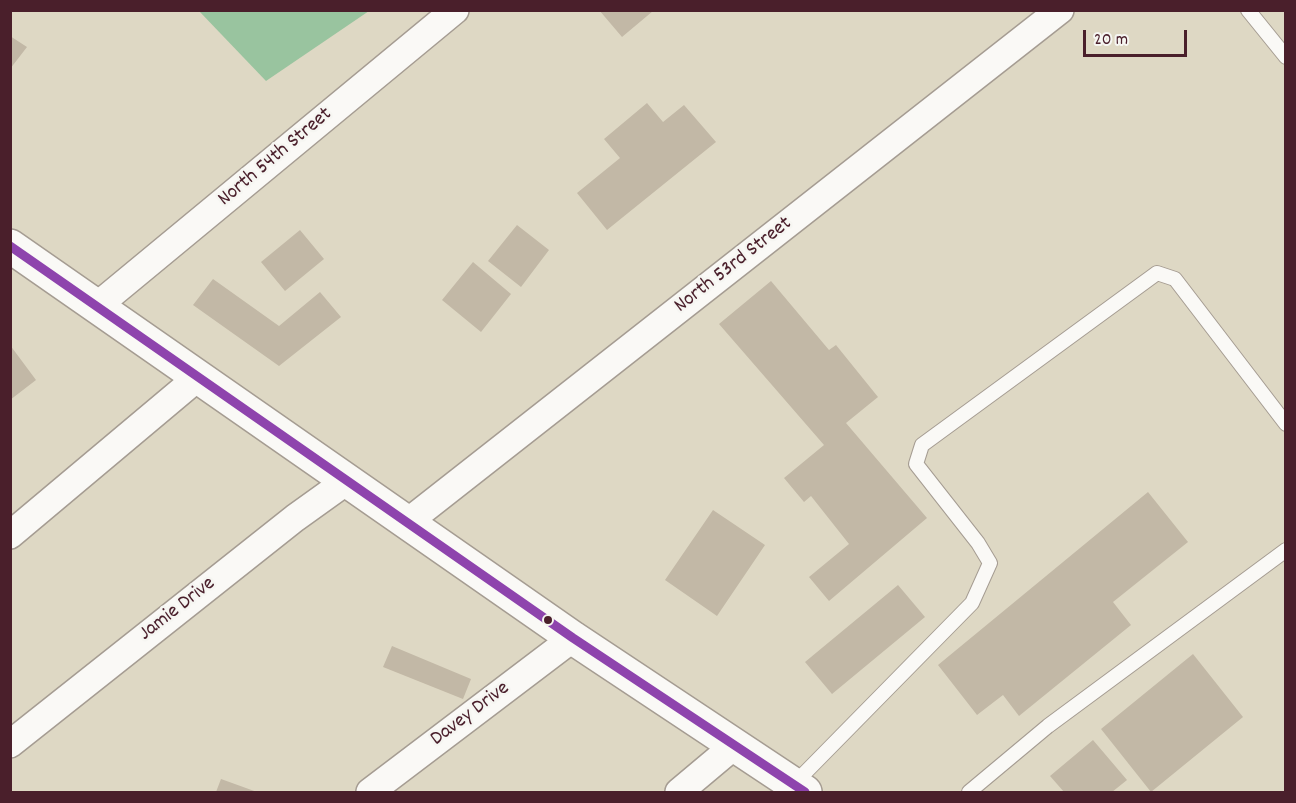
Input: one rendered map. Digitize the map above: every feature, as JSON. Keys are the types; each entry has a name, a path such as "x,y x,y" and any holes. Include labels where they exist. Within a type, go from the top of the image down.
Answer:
{"street":[{"name":"North 54th Street","path":"97,306 455,10"},
{"name":"North 53rd Street","path":"409,521 1060,10"},
{"path":"10,246 197,378 409,521 573,638 799,789"},
{"path":"10,535 197,378"},
{"name":"Jamie Drive","path":"10,744 295,518 348,480"},
{"name":"Davey Drive","path":"370,792 573,638"},
{"path":"679,792 735,745"}],"lane":[{"path":"1248,10 1286,57"},
{"path":"799,789 972,603 990,564 978,543 916,464 922,445 931,438 1157,273 1175,279 1286,424"},
{"path":"969,792 1048,726 1286,550"}],"green space":[{"path":"199,11 369,11 266,81"}],"building":[{"path":"599,10 602,10 653,11 622,37"},
{"path":"10,36 27,47 10,69"},
{"path":"647,103 663,122 684,105 716,142 607,230 577,193 620,158 604,139"},
{"path":"517,225 549,250 521,287 488,261"},
{"path":"300,230 324,259 285,291 261,262"},
{"path":"473,262 511,294 481,332 442,300"},
{"path":"213,279 279,326 320,292 341,317 279,366 193,305"},
{"path":"771,281 829,350 836,345 878,397 846,423 927,518 829,601 809,577 849,544 811,496 804,502 784,478 824,445 719,324"},
{"path":"10,345 36,380 10,400"},
{"path":"1148,492 1188,542 1113,602 1131,625 1019,716 1003,695 977,715 938,665"},
{"path":"713,510 765,545 717,616 665,580"},
{"path":"898,585 925,617 832,694 805,662"},
{"path":"392,646 471,679 463,699 383,667"},
{"path":"1193,654 1243,717 1151,792 1101,729"},
{"path":"1093,740 1127,780 1112,792 1064,792 1050,776"},
{"path":"221,779 257,792 216,792"}],"transit line":[{"path":"10,246 573,638 805,792"}]}
